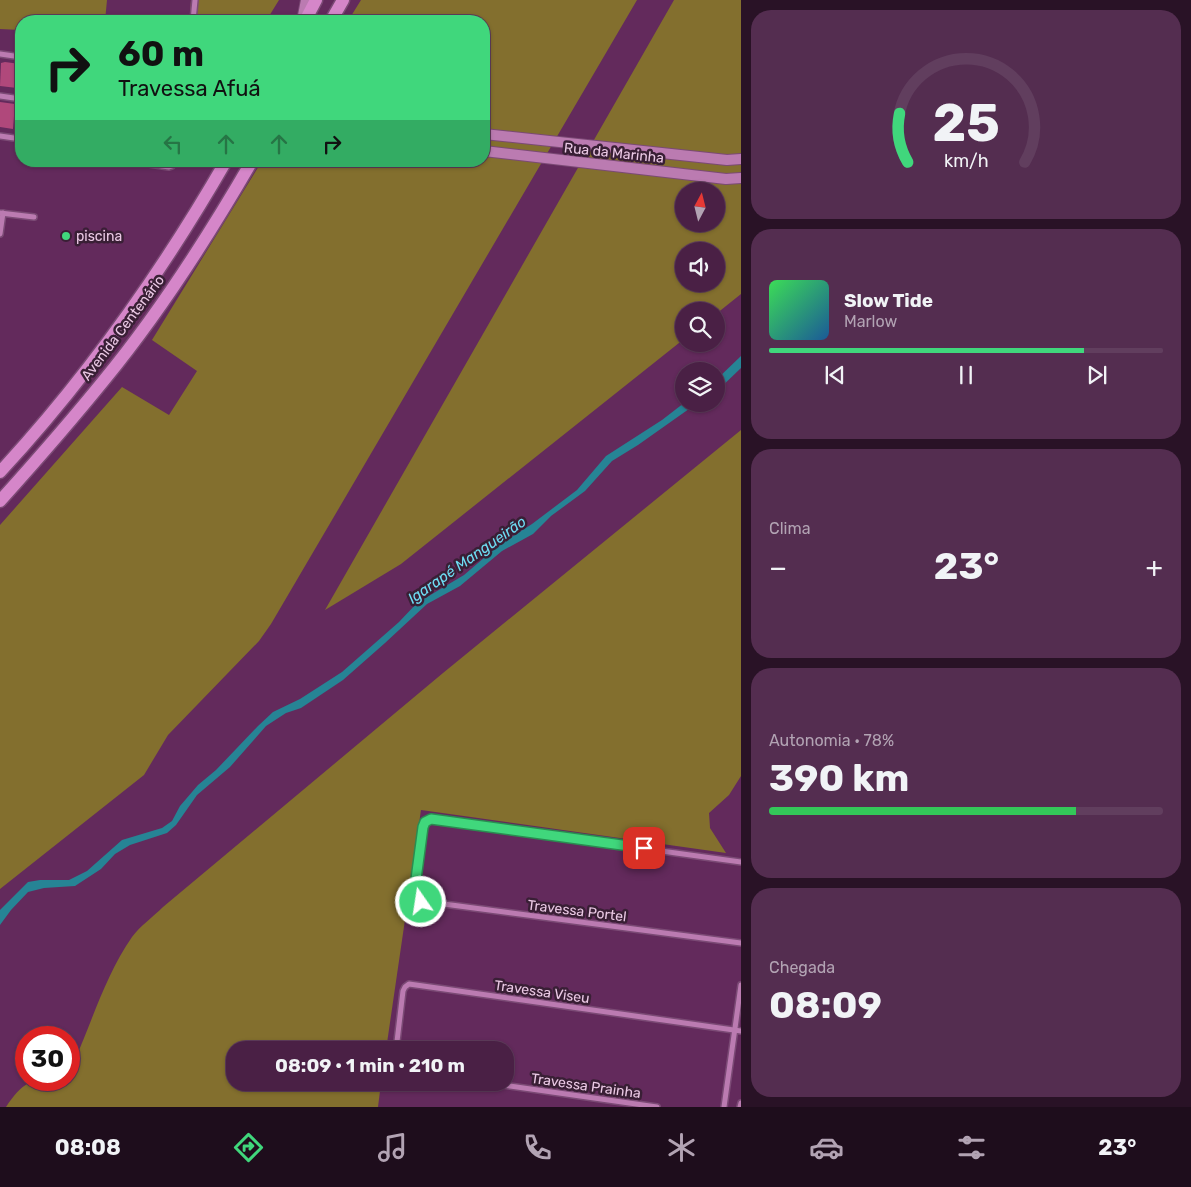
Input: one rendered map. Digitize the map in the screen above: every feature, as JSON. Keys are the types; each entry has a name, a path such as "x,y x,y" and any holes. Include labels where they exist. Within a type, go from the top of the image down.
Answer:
{"main road":[{"path":"305,15 306,0"},
{"path":"307,15 316,0"},
{"path":"334,15 343,0"},
{"name":"Rua da Marinha","path":"490,135 717,159 741,159"},
{"name":"Rua da Marinha","path":"490,152 717,178 741,178"},
{"name":"Avenida Centenário","path":"0,472 69,393 140,296 222,167"},
{"name":"Avenida Centenário","path":"0,501 106,378 156,311 248,167"}],"street":[{"path":"193,15 195,0"},
{"path":"0,54 15,56"},
{"path":"0,96 15,99"},
{"path":"0,136 15,138"},
{"path":"0,234 1,213 34,217"},
{"name":"Travessa Portel","path":"741,862 431,819 425,822 423,827 414,894 417,900 421,902 741,944"},
{"name":"Travessa Viseu","path":"397,1041 403,991 409,984 738,1030"},
{"path":"724,1107 738,1030 741,985"},
{"name":"Travessa Prainha","path":"514,1087 657,1107"},
{"path":"740,1107 741,1103"}],"shaded area":[{"path":"0,0 107,0 106,15 15,15 15,30 0,29"},
{"path":"191,0 279,0 270,15 190,15"},
{"path":"361,0 637,0 271,624 259,641 168,735 144,775 0,889 0,525 122,387 169,415 197,371 152,340 258,167 490,167 490,15 352,15"},
{"path":"674,0 741,0 741,294 725,307 725,302 675,302 675,346 401,564 325,610"},
{"path":"741,356 741,368 725,383 725,371"},
{"path":"675,410 675,412 685,412 612,461 585,491 551,516 533,534 502,551 460,586 427,604 343,680 301,708 286,713 266,726 230,767 197,795 176,825 167,833 130,845 115,854 101,869 75,886 44,888 28,892 0,925 0,910 28,882 69,880 87,871 122,840 162,828 172,821 180,806 198,785 216,770 273,712 300,699 342,672 399,622 417,603 464,575 499,545 532,524 577,490 606,456"},
{"path":"741,430 741,776 729,795 709,813 710,828 726,853 421,810 387,1041 226,1041 226,1091 380,1091 378,1107 6,1107 19,1091 80,1091 80,1047 106,983 132,937 163,907 443,673"}],"building":[{"path":"1,63 15,63 15,88 0,86"},
{"path":"0,102 15,104 13,129 0,127"}],"place":[{"name":"piscina","path":"66,236"}],"route":[{"path":"421,902 417,900 414,894 423,827 425,822 431,819 644,848"}],"water label":[{"name":"Igarapé Mangueirão","path":"467,560"}]}
